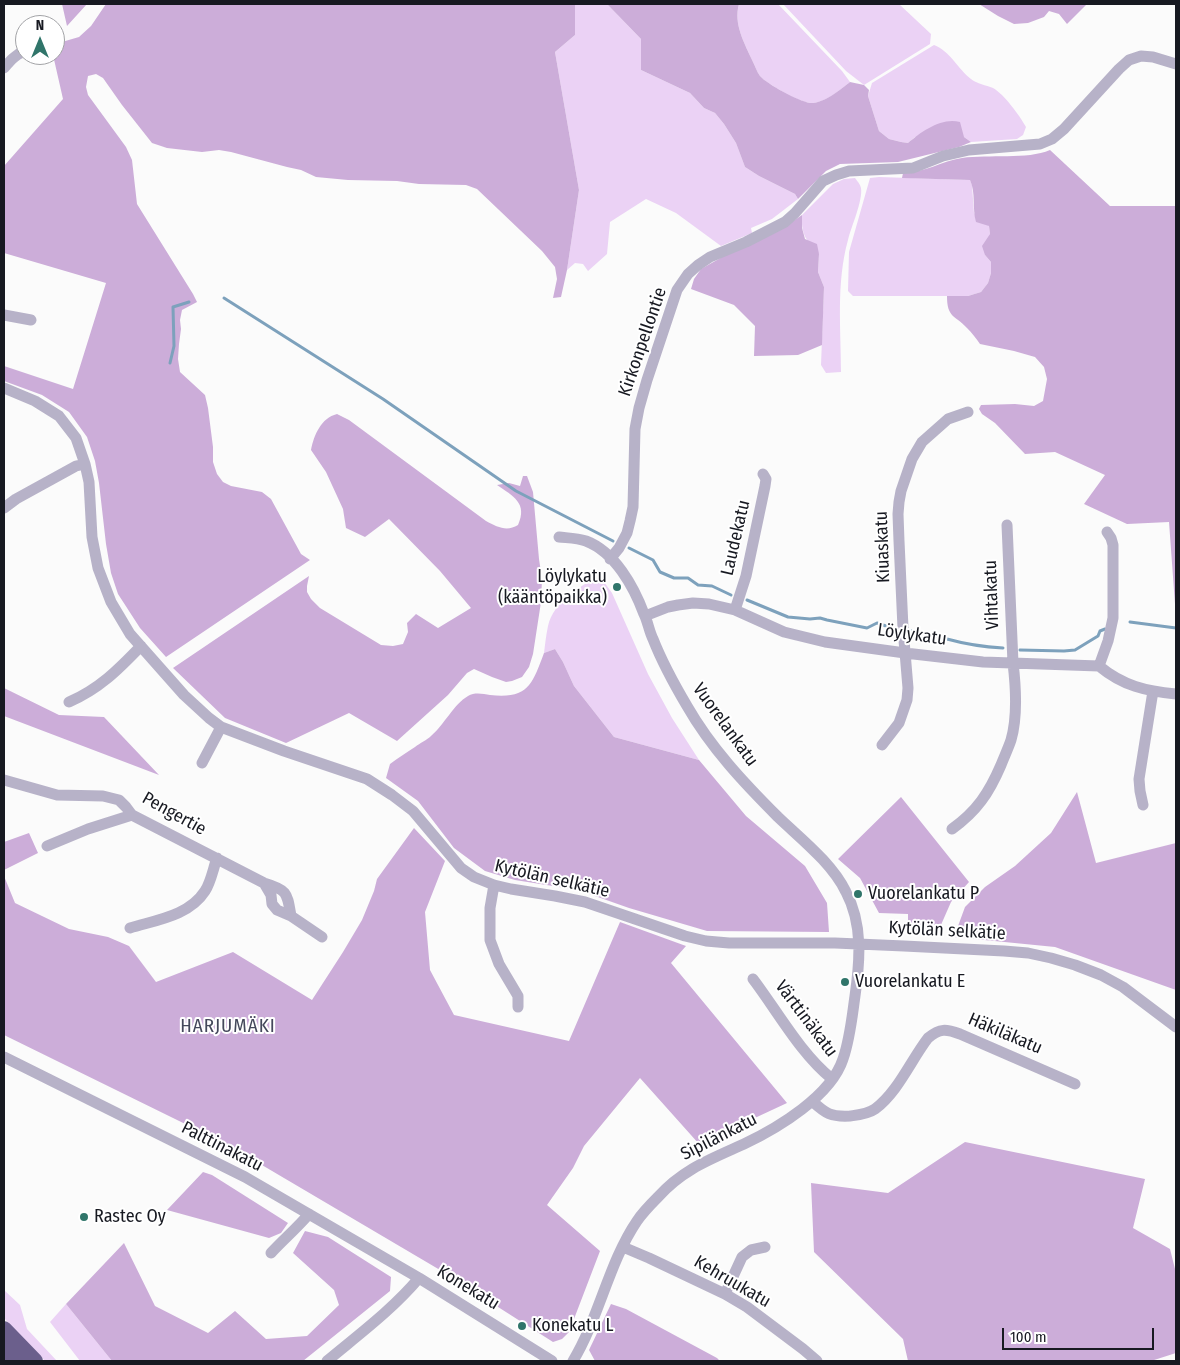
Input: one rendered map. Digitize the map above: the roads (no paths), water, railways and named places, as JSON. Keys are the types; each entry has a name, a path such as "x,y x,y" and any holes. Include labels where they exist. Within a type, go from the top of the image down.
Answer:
{"highway":[{"path":"4,1329 35,1361"},
{"path":"4,1347 17,1361"}],"street":[{"path":"4,68 15,56"},
{"name":"Kirkonpellontie","path":"610,558 619,548 627,532 633,507 635,429 642,398 678,290 688,274 698,265 710,257 746,242 785,222 823,181 836,175 849,171 913,168 943,156 969,150 1040,144 1052,139 1064,129 1129,60 1141,56 1153,57 1176,64"},
{"path":"4,315 31,320"},
{"name":"Kytölän selkätie","path":"4,388 36,401 59,416 76,438 89,482 92,537 98,568 110,602 130,634 184,695 221,727 367,779 413,811 461,868 474,877 511,889 585,902 685,936 706,940 729,943 859,944 1028,953 1051,958 1102,975 1147,1004 1176,1027"},
{"name":"Kiuaskatu","path":"882,746 899,723 907,700 908,688 898,514 899,502 912,459 922,442 948,419 968,412"},
{"path":"4,508 24,494 76,466 85,464"},
{"name":"Laudekatu","path":"735,610 746,576 765,486 766,479 763,474"},
{"name":"Vihtakatu","path":"952,829 965,819 983,800 994,781 1011,741 1015,715 1015,678 1007,525"},
{"path":"1107,532 1113,545 1113,618 1108,641 1099,666 1118,680 1129,685 1176,694"},
{"name":"Vuorelankatu","path":"559,537 577,538 588,542 610,558 624,574 634,590 662,661 690,711 709,740 728,766 754,794 828,865 840,880 847,893 857,924 859,944"},
{"name":"Löylykatu","path":"645,616 668,607 693,603 709,604 735,610 765,624 803,638 825,642 983,662 1099,666"},
{"path":"69,702 102,684 140,646"},
{"path":"1144,805 1139,779 1153,691"},
{"path":"202,763 221,727"},
{"name":"Pengertie","path":"4,780 57,795 103,796 119,800 132,815 264,883 280,887 287,894 291,916"},
{"path":"47,846 88,829 132,815"},
{"path":"130,928 178,914 196,903 206,889 217,858"},
{"path":"264,883 271,895 272,904 277,910 291,916 322,937"},
{"path":"494,885 490,908 490,940 499,964 518,996 518,1007"},
{"name":"Sipilänkatu","path":"572,1361 584,1342 623,1247 638,1220 660,1194 686,1172 780,1125 812,1102 832,1078 843,1062 848,1042 860,958 859,944"},
{"name":"Värttinäkatu","path":"754,979 805,1051 823,1072 832,1078"},
{"name":"Häkiläkatu","path":"812,1102 823,1112 833,1116 859,1115 874,1110 894,1090 928,1038 936,1032 943,1030 960,1034 1075,1084"},
{"name":"Palttinakatu","path":"4,1056 244,1177 419,1278"},
{"path":"271,1253 297,1229 309,1214"},
{"name":"Kehruukatu","path":"623,1247 725,1294 747,1307 816,1361"},
{"path":"725,1294 742,1257 751,1250 765,1248"},
{"name":"Konekatu","path":"327,1361 391,1308 419,1278 552,1361"}],"waterway":[{"path":"224,298 383,399 516,491 613,541"},
{"path":"170,363 174,346 173,307 189,302"},
{"path":"629,548 653,560 660,572 674,578 688,578 698,585 712,586 731,595"},
{"path":"747,600 788,617 820,618 867,628 877,623 895,629"},
{"path":"1130,622 1176,628"},
{"path":"1020,650 1075,650 1098,636 1100,631 1105,629"},
{"path":"911,631 968,644 1003,648"}],"place":[{"name":"Löylykatu (kääntöpaikka)","path":"617,587"},
{"name":"Vuorelankatu P","path":"858,894"},
{"name":"Vuorelankatu E","path":"845,982"},
{"name":"Rastec Oy","path":"84,1217"},
{"name":"Konekatu L","path":"522,1326"}],"district":[{"name":"HARJUMÄKI","path":"228,1027"}]}
